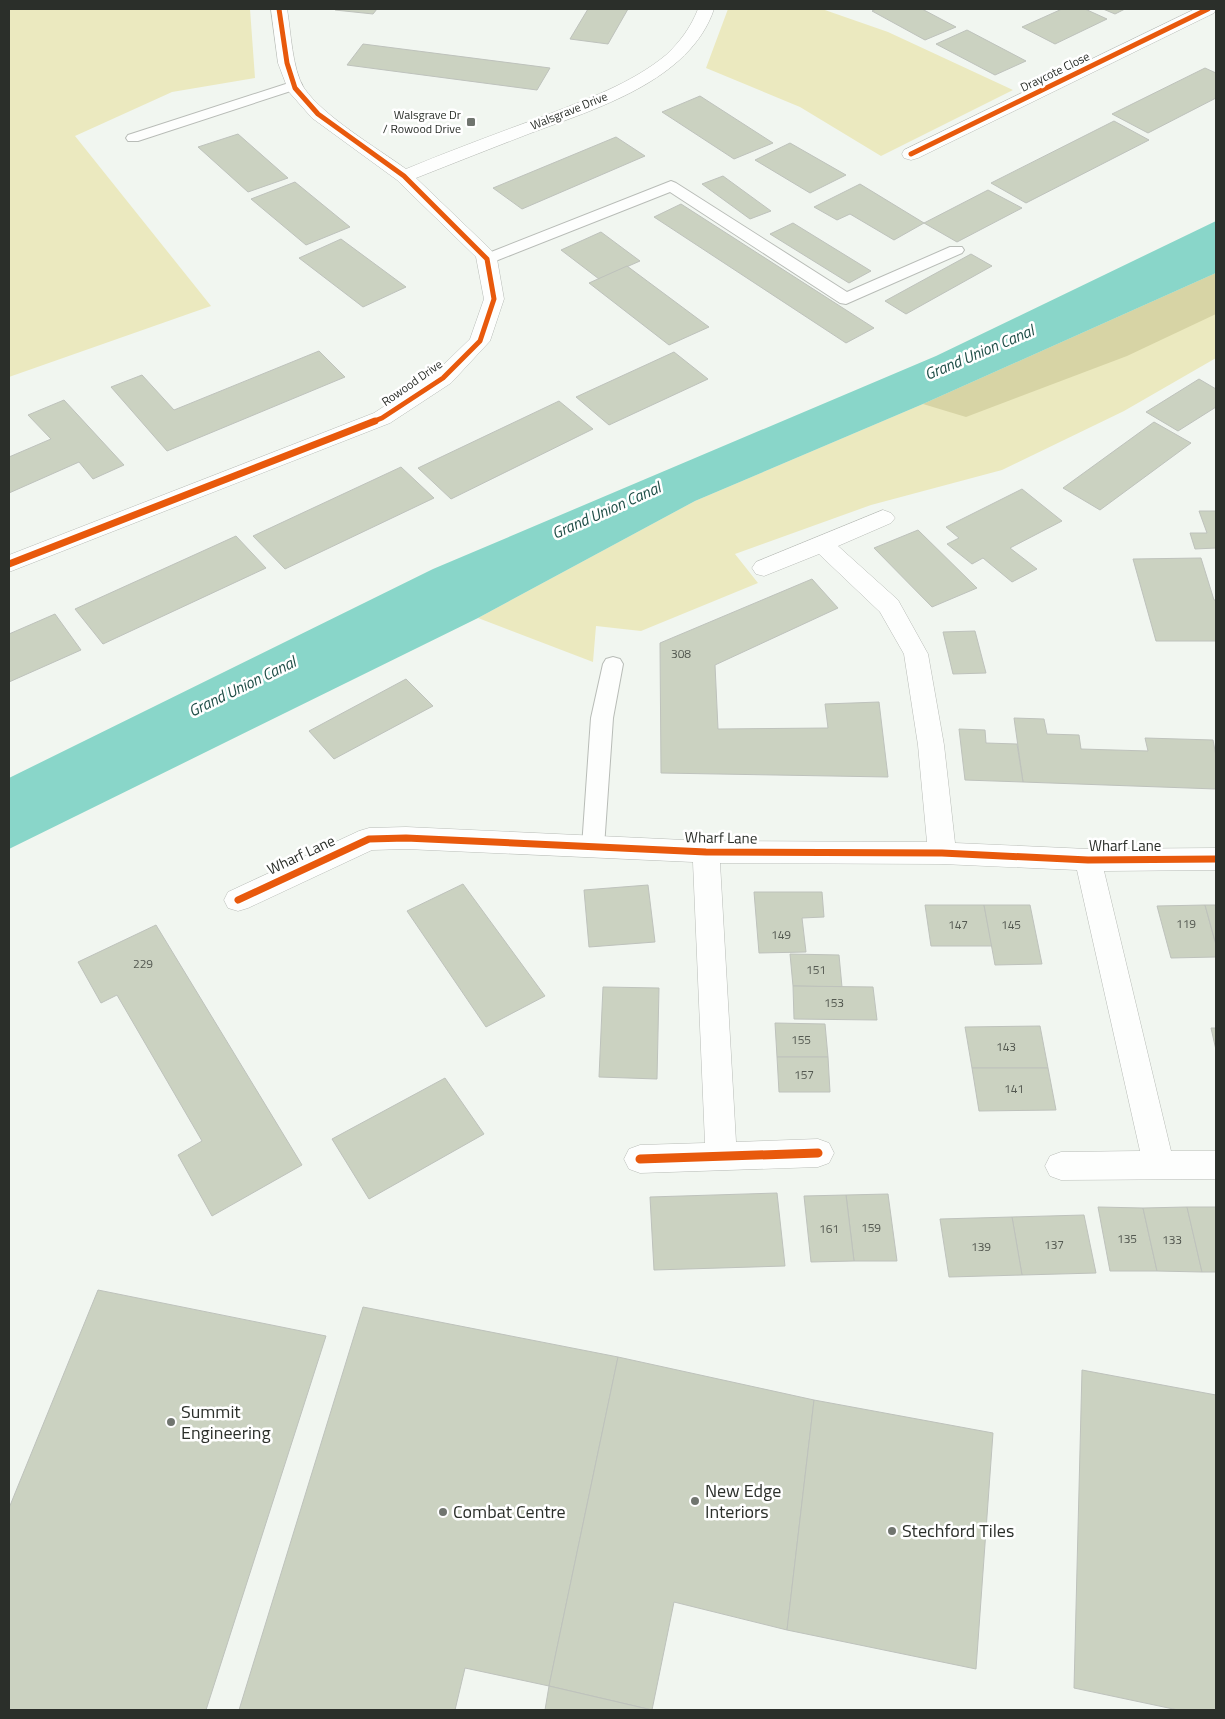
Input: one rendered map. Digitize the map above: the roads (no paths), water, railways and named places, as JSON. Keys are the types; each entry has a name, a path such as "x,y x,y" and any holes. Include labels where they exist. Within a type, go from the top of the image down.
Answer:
{"street":[{"path":"279,9 287,63 294,85 318,114 404,176 487,259"},
{"name":"Walsgrave Drive","path":"404,176 582,107 627,87 667,62 687,42 704,17 706,9"},
{"name":"Draycote Close","path":"911,154 1208,9"},
{"name":"Rowood Drive","path":"9,564 382,418 443,378 480,341 494,299 487,259"},
{"path":"764,568 823,545 883,518"},
{"path":"823,545 889,606 916,654 930,745 942,853"},
{"name":"Wharf Lane","path":"238,900 368,839 406,838 706,852 942,853 1088,860 1216,859"},
{"name":"Wharf Lane","path":"706,852 721,1155"},
{"name":"Wharf Lane","path":"1088,860 1159,1165"},
{"path":"640,1159 818,1153"},
{"path":"1061,1166 1216,1165"}],"lane":[{"path":"134,138 294,85"},
{"path":"487,259 671,186 846,299 956,250"},
{"path":"593,846 602,718 613,664"}],"water":[{"name":"Grand Union Canal","path":"1216,221 1216,273 923,404 695,501 478,618 9,849 9,778 433,569 936,356"}],"place":[{"name":"Walsgrave Dr / Rowood Drive","path":"471,122"},
{"name":"Summit Engineering","path":"171,1422"},
{"name":"New Edge Interiors","path":"695,1501"},
{"name":"Combat Centre","path":"443,1512"},
{"name":"Stechford Tiles","path":"892,1531"}]}
